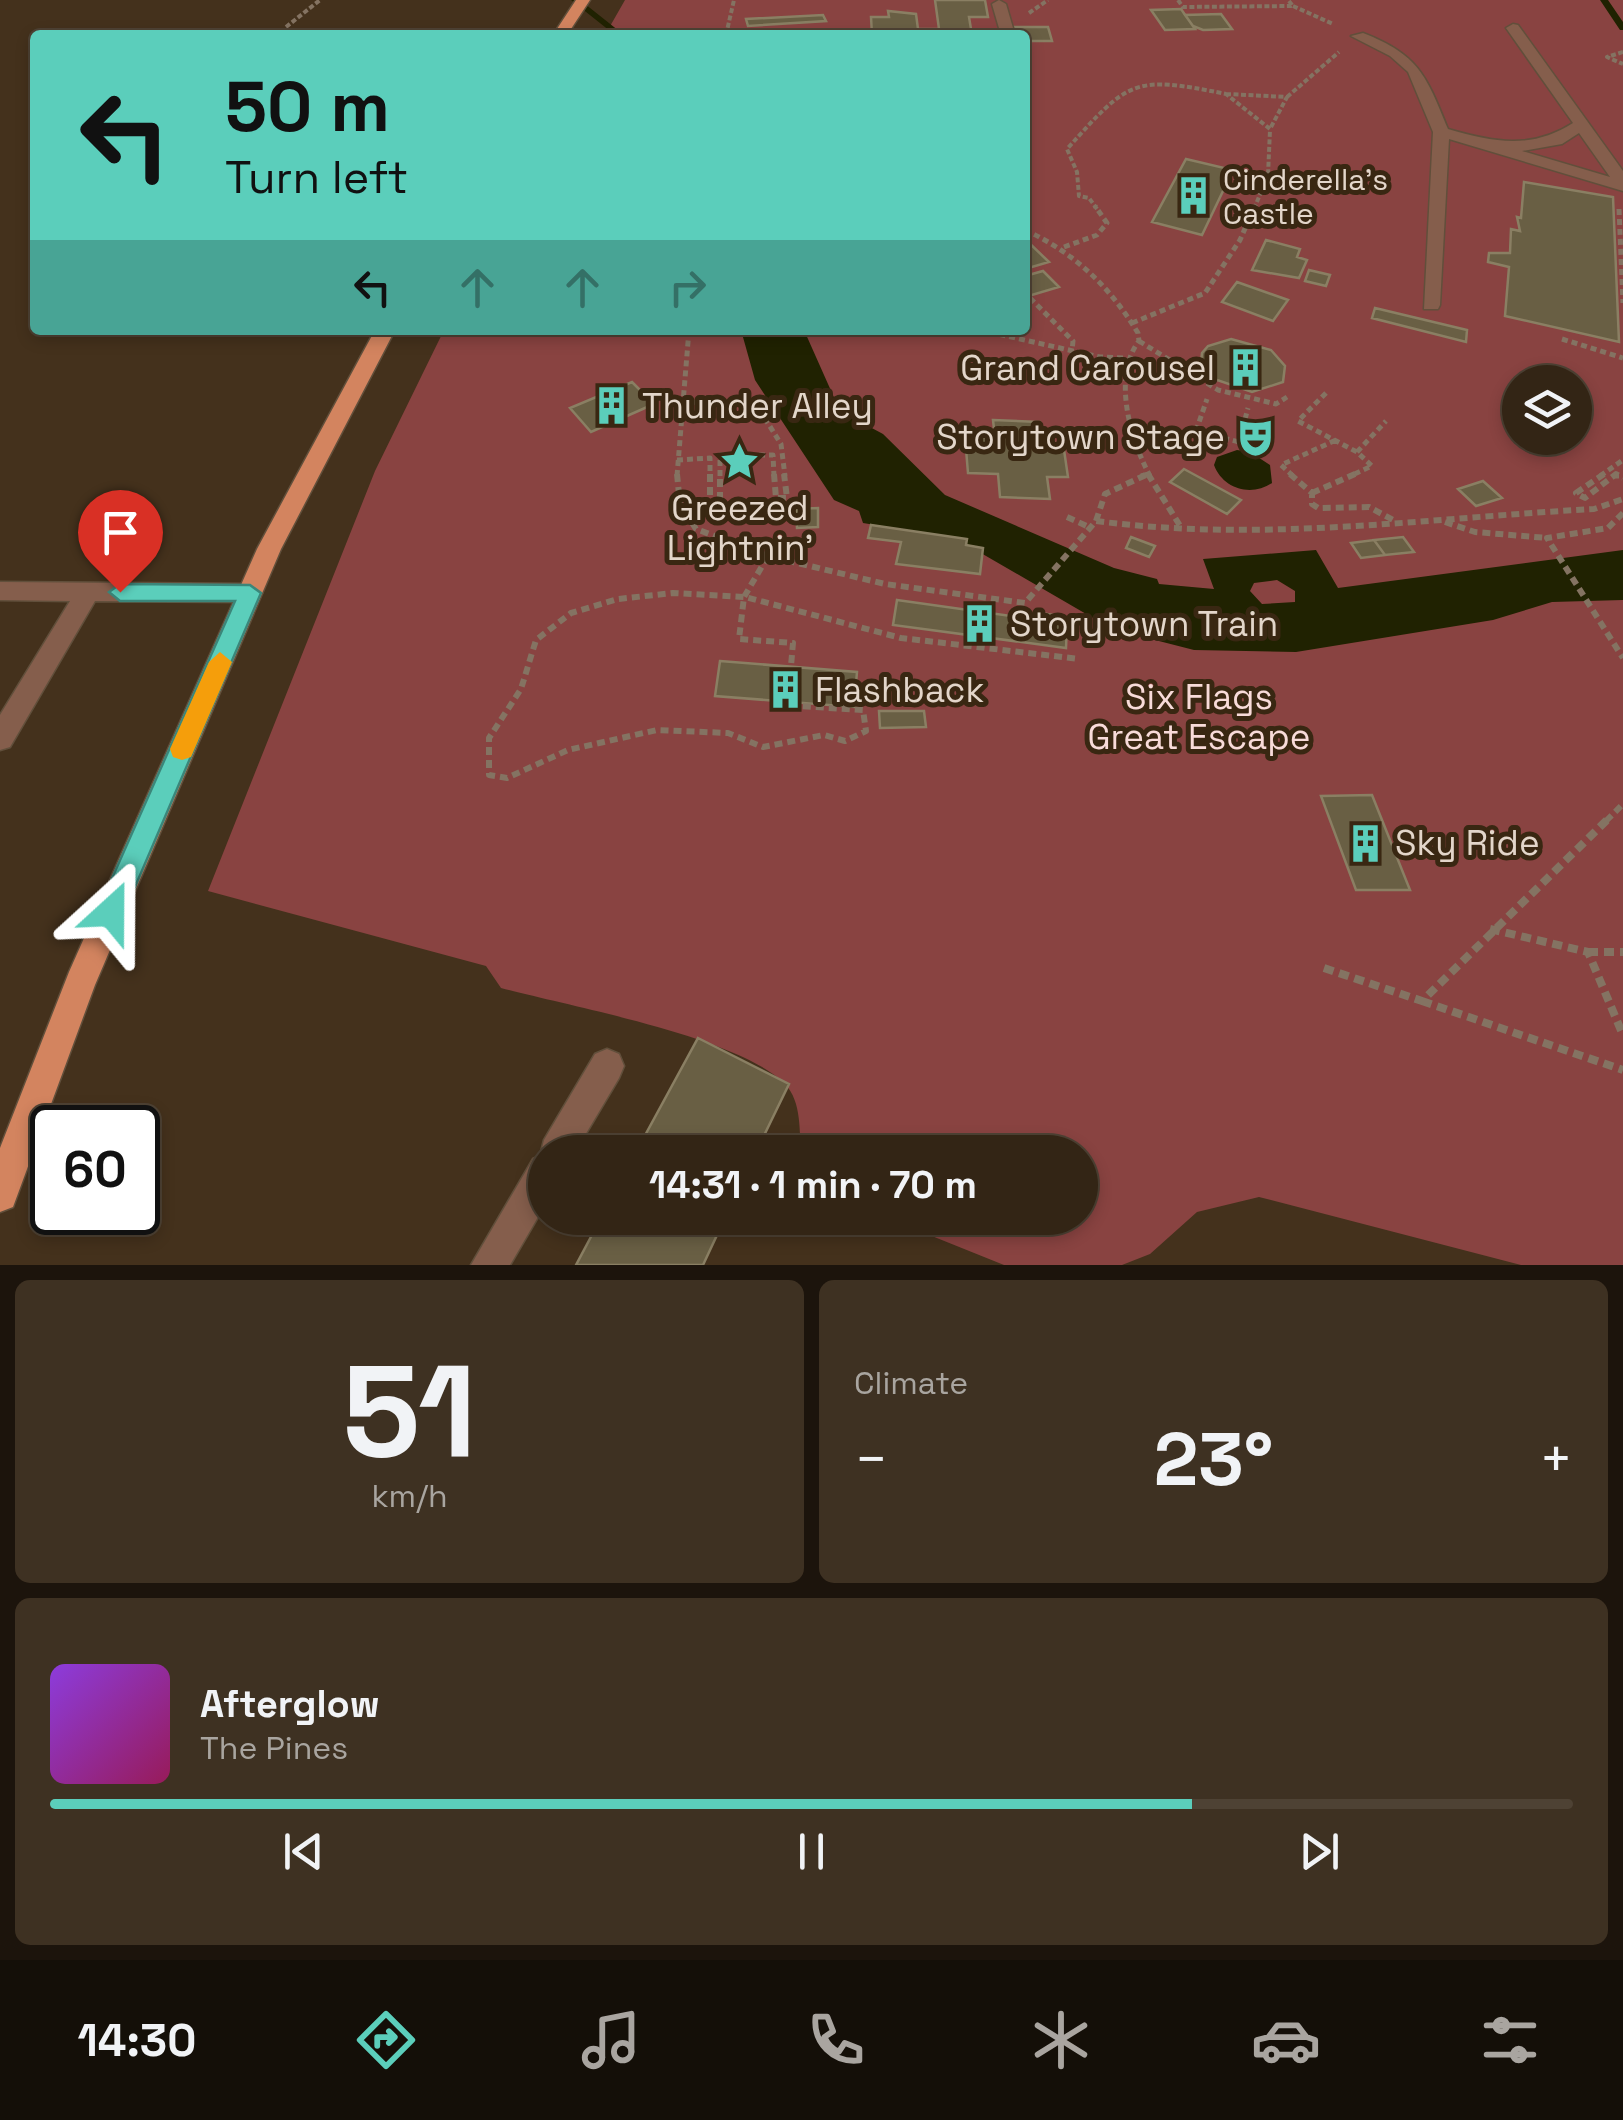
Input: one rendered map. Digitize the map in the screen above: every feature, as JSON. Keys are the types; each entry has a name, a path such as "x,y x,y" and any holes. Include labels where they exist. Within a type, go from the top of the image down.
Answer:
{"main road":[{"path":"563,30 583,0"},
{"path":"0,1194 80,984 250,593 382,335"}],"lane":[{"path":"999,4 1007,30"},
{"path":"1513,28 1623,185"},
{"path":"1358,36 1402,52 1416,70 1441,132 1431,305"},
{"path":"1499,149 1556,141 1581,125"},
{"path":"1441,132 1623,185"},
{"path":"0,591 250,593"},
{"path":"0,739 88,592"},
{"path":"566,1135 607,1066"},
{"path":"489,1265 528,1199"}],"path":[{"path":"286,26 320,0"},
{"path":"727,30 734,0"},
{"path":"1132,323 1205,293 1240,240 1268,175 1270,129 1288,98 1358,36 1293,6 1182,7 1178,0"},
{"path":"1288,0 1293,6"},
{"path":"1623,52 1607,56 1623,64"},
{"path":"1064,248 1097,235 1106,223 1089,198 1078,196 1077,172 1067,149 1115,96 1162,81 1226,94 1288,98"},
{"path":"1226,94 1270,129"},
{"path":"1623,208 1619,210 1623,303"},
{"path":"1030,232 1064,248 1087,267 1132,323 1139,342 1183,366 1198,382 1222,395 1276,404 1288,397"},
{"path":"1030,298 1073,341 1072,351"},
{"path":"688,335 677,460 680,504 696,529 768,556 885,584 1024,604 1040,591 1096,521 1096,506 1102,493 1122,481 1148,474"},
{"path":"1002,335 1126,358"},
{"path":"1562,338 1623,358"},
{"path":"1139,342 1126,358 1134,430 1148,474 1172,506 1182,530"},
{"path":"1312,494 1372,466 1356,452 1298,420 1326,393"},
{"path":"1196,432 1207,399"},
{"path":"677,460 710,458 710,508 720,508 720,455 772,455 776,498 787,498 781,444 759,409 680,401"},
{"path":"1134,430 1196,432 1239,442 1248,408"},
{"path":"1356,452 1386,421"},
{"path":"1336,440 1281,466 1312,494 1312,504 1318,508 1369,507 1396,522"},
{"path":"1623,460 1576,492 1585,498 1616,474 1623,478"},
{"path":"1096,521 1138,529 1248,532 1594,509 1623,499"},
{"path":"1440,521 1475,532 1546,538 1608,528 1623,512"},
{"path":"1068,517 1090,528"},
{"path":"1546,538 1623,658"},
{"path":"768,556 744,597 739,638 793,643 791,666"},
{"path":"782,702 863,710 866,731 845,740 824,735 764,747 728,733 658,730 568,750 507,778 488,775 485,740 523,686 526,661 535,640 555,621 619,599 681,595 744,597 878,634 1079,659"},
{"path":"1422,1000 1490,929 1623,805"},
{"path":"1490,929 1588,952 1623,952"},
{"path":"1588,952 1623,1035"},
{"path":"1324,968 1623,1070"}],"green space":[{"name":"Six Flags Great Escape","path":"625,0 1623,0 1623,1265 1521,1265 1259,1197 1197,1212 1150,1254 1122,1265 1004,1265 929,1235 1098,1235 1098,1135 800,1135 798,1113 788,1087 757,1064 725,1049 648,1024 501,988 486,966 208,891 375,471 442,335 1030,335 1030,30 608,30"}],"shaded area":[{"path":"742,335 806,335 840,411 883,434 945,495 1114,568 1157,579 1159,584 1214,589 1203,559 1316,550 1338,588 1623,550 1623,600 1552,602 1493,620 1296,652 1194,650 1112,629 955,538 863,523 859,511 834,500 755,380","holes":["1277,580 1295,591 1295,602 1262,604 1250,591 1254,583"]},
{"path":"1237,450 1250,452 1270,465 1272,483 1247,490 1224,480 1214,465 1217,457"}],"building":[{"path":"935,0 985,0 988,17 969,17 971,30 872,30 871,17 889,17 888,11 916,14 918,29 939,29"},
{"path":"1181,9 1195,29 1165,30 1151,10"},
{"path":"1221,14 1232,29 1203,30 1193,26 1185,15"},
{"path":"823,15 826,21 748,26 746,19"},
{"path":"1009,27 1048,27 1052,41 1030,41 1030,30"},
{"name":"Cinderella's Castle","path":"1186,159 1233,170 1202,235 1152,222"},
{"path":"1524,182 1613,197 1619,342 1505,316 1509,267 1488,262 1489,253 1510,253 1511,229 1520,231 1517,217 1521,218"},
{"path":"1266,240 1300,249 1297,257 1307,260 1299,278 1252,270"},
{"path":"1030,244 1049,262 1030,268"},
{"path":"1309,270 1330,275 1326,286 1305,281"},
{"path":"1043,271 1059,287 1030,296 1030,275"},
{"path":"1237,282 1288,300 1273,321 1222,302"},
{"path":"1375,308 1467,330 1466,342 1372,318"},
{"name":"Grand Carousel","path":"1231,339 1271,350 1285,366 1283,382 1252,392 1214,379 1201,362 1202,353 1208,346"},
{"name":"Thunder Alley","path":"632,382 654,404 591,432 570,408"},
{"path":"993,420 1040,422 1043,443 1063,443 1068,477 1047,477 1050,499 1000,497 998,474 968,473 965,437 995,438"},
{"path":"1184,469 1241,500 1227,514 1170,482"},
{"path":"1483,481 1502,498 1476,506 1458,489"},
{"path":"818,508 818,527 797,528 796,509"},
{"path":"871,525 967,539 966,545 983,548 980,574 896,564 901,542 868,538"},
{"path":"1131,537 1155,546 1149,557 1126,548"},
{"path":"1403,537 1414,552 1385,555 1374,540"},
{"path":"1374,540 1385,555 1361,558 1351,543"},
{"name":"Storytown Train","path":"897,600 1040,620 1040,613 1061,616 1060,622 1067,623 1066,648 893,625"},
{"name":"Flashback","path":"720,661 857,672 854,707 715,696"},
{"path":"879,711 924,711 926,727 880,728"},
{"name":"Sky Ride","path":"1372,795 1410,890 1356,890 1321,796"},
{"path":"698,1038 789,1084 764,1135 645,1135"},
{"path":"592,1235 717,1235 703,1265 576,1265"}],"waterway":[{"path":"575,0 614,30"},
{"path":"1604,0 1623,28"}],"slow traffic":[{"path":"182,749 220,662"}],"place":[{"name":"Cinderella's Castle","path":"1193,196"},
{"name":"Grand Carousel","path":"1245,368"},
{"name":"Thunder Alley","path":"612,406"},
{"name":"Storytown Stage","path":"1255,437"},
{"name":"Greezed Lightnin'","path":"740,461"},
{"name":"Storytown Train","path":"980,624"},
{"name":"Flashback","path":"785,690"},
{"name":"Sky Ride","path":"1365,843"}],"route":[{"path":"111,912 250,593 120,592"}]}
